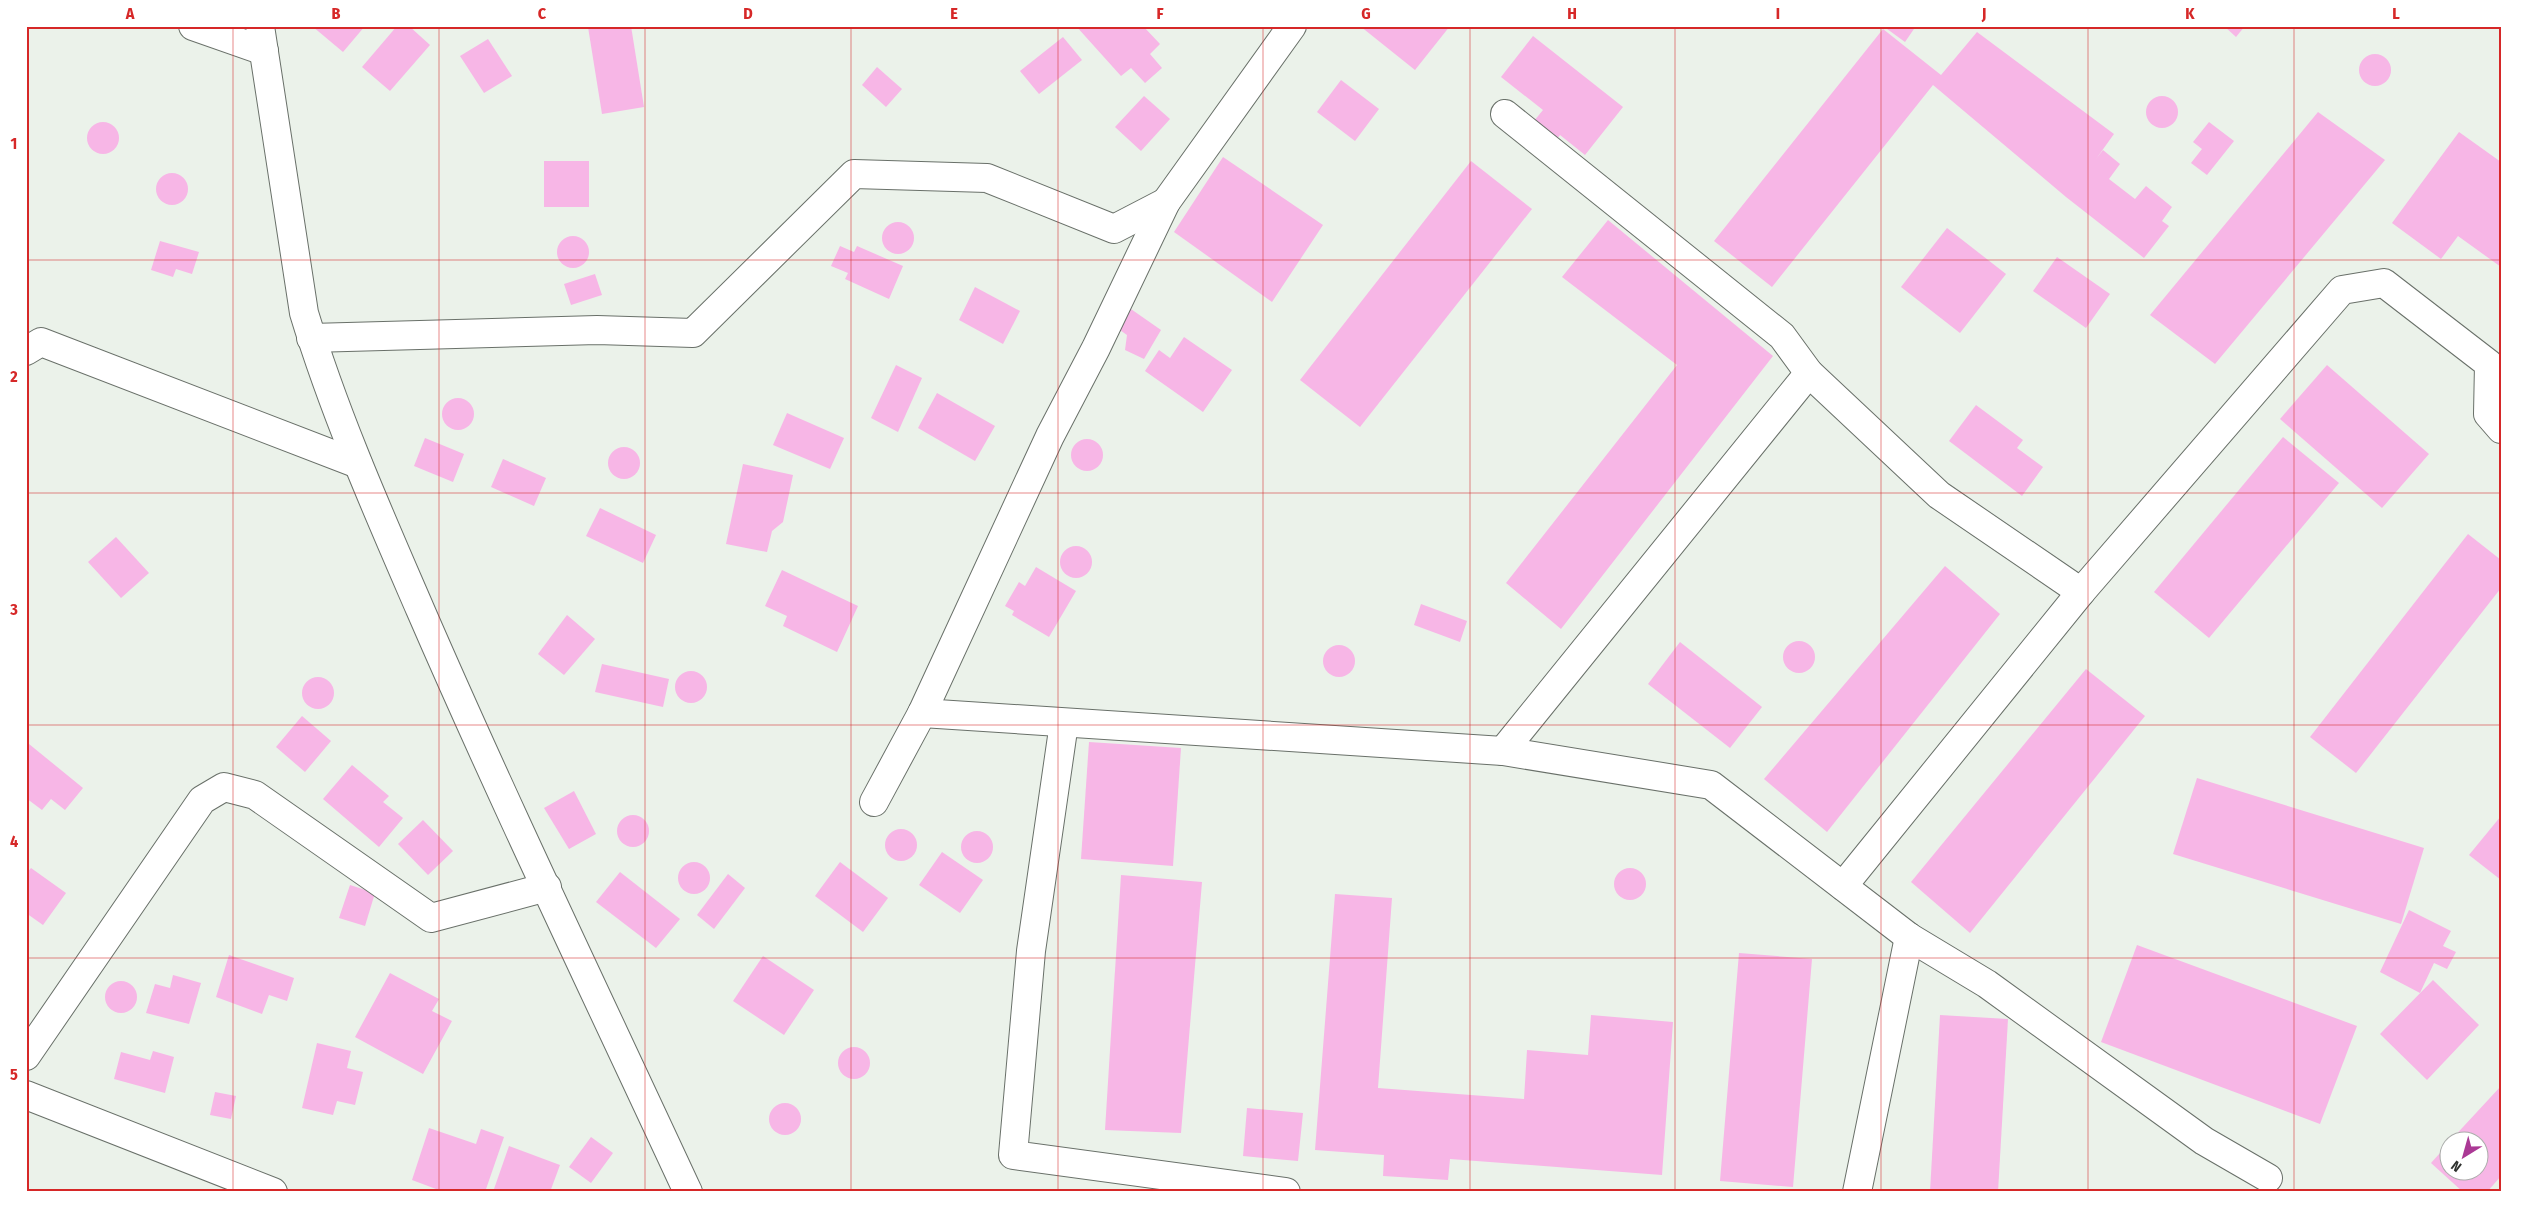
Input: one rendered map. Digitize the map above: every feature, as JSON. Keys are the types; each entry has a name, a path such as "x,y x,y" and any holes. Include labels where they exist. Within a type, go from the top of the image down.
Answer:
{"street":[{"path":"193,26 262,39 304,313 358,464 452,682 688,1192"},
{"path":"874,802 922,714 1050,436 1096,348 1166,202 1292,26"},
{"path":"1505,114 1782,336 1809,374 1939,494 2081,592"},
{"path":"312,338 597,330 692,333 854,174 987,178 1114,229 1166,202"},
{"path":"1843,886 2081,592 2342,290 2384,283 2489,364 2496,413"},
{"path":"26,351 41,342 358,464"},
{"path":"1503,752 1809,374"},
{"path":"922,714 1503,752 1711,785 1909,937 1986,984 2204,1141 2268,1178"},
{"path":"1064,723 1031,951 1013,1155 1286,1192"},
{"path":"26,1056 202,800 224,787 255,795 430,918 547,887"},
{"path":"1858,1192 1909,937"},
{"path":"26,1095 273,1192"}],"building":[{"path":"312,26 365,26 343,52"},
{"path":"397,26 409,26 430,45 390,91 362,67"},
{"path":"631,26 644,107 602,114 588,27"},
{"path":"1076,26 1143,26 1160,44 1150,54 1162,68 1145,83 1131,68 1121,76"},
{"path":"1360,26 1450,26 1415,70"},
{"path":"1883,26 1916,26 1905,42"},
{"path":"2224,26 2245,26 2236,37"},
{"path":"1883,29 1941,75 1977,32 2114,134 2096,159 2103,150 2120,164 2109,179 2135,199 2146,186 2172,207 2162,221 2169,226 2144,258 2066,197 1933,85 1772,287 1714,241"},
{"path":"1533,36 1623,107 1585,155 1560,135 1552,145 1529,127 1543,110 1501,77"},
{"path":"1063,37 1082,60 1039,94 1020,71"},
{"path":"488,39 512,76 484,93 460,56"},
{"path":"2375,54 2381,55 2386,59 2390,64 2390,76 2386,81 2381,85 2375,86 2369,85 2364,81 2360,76 2359,70 2360,64 2364,59 2369,55"},
{"path":"877,67 902,89 886,107 862,85"},
{"path":"1341,80 1379,109 1355,141 1317,112"},
{"path":"1144,96 1170,119 1141,151 1115,127"},
{"path":"2162,96 2168,97 2173,101 2177,106 2177,118 2173,123 2168,127 2162,128 2156,127 2151,123 2147,118 2146,112 2147,106 2151,101 2156,97"},
{"path":"2318,112 2385,160 2215,364 2150,315"},
{"path":"103,122 109,123 114,127 118,132 118,144 114,149 109,153 103,154 97,153 92,149 88,144 87,138 88,132 92,127 97,123"},
{"path":"2209,122 2234,141 2207,175 2191,163 2202,149 2193,142"},
{"path":"2459,132 2501,162 2501,267 2458,236 2441,259 2392,223"},
{"path":"1223,157 1323,225 1272,302 1174,232"},
{"path":"544,161 589,161 589,207 544,207"},
{"path":"1471,161 1532,209 1360,427 1300,380"},
{"path":"172,173 184,177 188,189 184,201 172,205 160,201 156,189 160,177"},
{"path":"1608,220 1773,356 1561,629 1506,583 1677,365 1562,277"},
{"path":"898,222 910,226 914,238 910,250 898,254 886,250 882,238 886,226"},
{"path":"1947,228 2006,274 1960,333 1901,287"},
{"path":"573,236 579,237 584,241 588,246 588,258 584,263 579,267 573,268 567,267 562,263 558,258 557,252 558,246 562,241 567,237"},
{"path":"160,241 199,252 192,274 176,269 173,277 151,270"},
{"path":"840,246 854,252 857,246 903,266 889,299 845,279 848,273 831,266"},
{"path":"2057,257 2110,294 2086,328 2033,291"},
{"path":"595,274 602,295 571,305 564,284"},
{"path":"975,287 1020,311 1003,344 959,320"},
{"path":"1128,307 1161,330 1144,359 1125,350 1127,335 1117,328"},
{"path":"1184,337 1232,370 1203,412 1145,371 1159,350 1170,358"},
{"path":"896,365 922,378 898,432 871,418"},
{"path":"2327,365 2429,454 2382,508 2280,419"},
{"path":"937,393 995,426 975,461 918,428"},
{"path":"458,398 464,399 469,403 473,408 473,420 469,425 464,429 458,430 452,429 447,425 443,420 442,414 443,408 447,403 452,399"},
{"path":"1976,405 2023,440 2017,448 2043,467 2022,496 1949,441"},
{"path":"787,413 844,438 830,469 773,445"},
{"path":"2283,437 2339,483 2209,638 2154,592"},
{"path":"425,438 464,454 453,482 414,466"},
{"path":"1087,439 1099,443 1103,455 1099,467 1087,471 1075,467 1071,455 1075,443"},
{"path":"624,447 630,448 635,452 639,457 639,469 635,474 630,478 624,479 618,478 613,474 609,469 608,463 609,457 613,452 618,448"},
{"path":"503,459 546,478 534,506 491,487"},
{"path":"743,464 793,475 783,522 772,531 767,552 726,544"},
{"path":"600,508 656,535 643,563 586,536"},
{"path":"2468,534 2501,560 2501,588 2356,773 2310,737"},
{"path":"116,537 149,573 121,598 88,562"},
{"path":"1076,546 1082,547 1087,551 1091,556 1091,568 1087,573 1082,577 1076,578 1070,577 1065,573 1061,568 1060,562 1061,556 1065,551 1070,547"},
{"path":"1945,566 2000,614 1827,832 1764,779"},
{"path":"1036,567 1076,591 1049,637 1012,615 1014,611 1005,606 1019,582 1025,586"},
{"path":"782,570 858,606 837,652 783,626 787,616 765,606"},
{"path":"1421,604 1467,621 1460,642 1414,625"},
{"path":"567,615 595,639 564,675 538,654"},
{"path":"1799,641 1805,642 1810,646 1814,651 1814,663 1810,668 1805,672 1799,673 1793,672 1788,668 1784,663 1783,657 1784,651 1788,646 1793,642"},
{"path":"1680,642 1762,707 1730,748 1648,684"},
{"path":"1339,645 1345,646 1350,650 1354,655 1354,667 1350,672 1345,676 1339,677 1333,676 1328,672 1324,667 1323,661 1324,655 1328,650 1333,646"},
{"path":"602,664 669,679 663,707 595,692"},
{"path":"2086,669 2145,716 1970,933 1911,882"},
{"path":"691,671 697,672 702,676 706,681 706,693 702,698 697,702 691,703 685,702 680,698 676,693 675,687 676,681 680,676 685,672"},
{"path":"318,677 330,681 334,693 330,705 318,709 306,705 302,693 306,681"},
{"path":"302,716 331,741 305,772 276,747"},
{"path":"1089,742 1181,748 1173,866 1081,859"},
{"path":"29,744 83,788 65,810 51,799 42,810 26,798 26,747"},
{"path":"352,765 389,796 383,802 403,818 379,847 323,799"},
{"path":"2197,778 2424,848 2401,924 2173,854"},
{"path":"574,791 596,834 569,849 544,808"},
{"path":"633,815 639,816 644,820 648,825 648,837 644,842 639,846 633,847 627,846 622,842 618,837 617,831 618,825 622,820 627,816"},
{"path":"2501,816 2501,880 2469,855"},
{"path":"423,820 453,851 428,875 398,844"},
{"path":"901,829 907,830 912,834 916,839 916,851 912,856 907,860 901,861 895,860 890,856 886,851 885,845 886,839 890,834 895,830"},
{"path":"977,831 983,832 988,836 992,841 992,853 988,858 983,862 977,863 971,862 966,858 962,853 961,847 962,841 966,836 971,832"},
{"path":"942,852 983,880 960,913 919,885"},
{"path":"694,862 700,863 705,867 709,872 709,884 705,889 700,893 694,894 688,893 683,889 679,884 678,878 679,872 683,867 688,863"},
{"path":"840,862 888,898 863,932 815,896"},
{"path":"31,868 66,893 43,925 26,913 26,874"},
{"path":"1630,868 1636,869 1641,873 1645,878 1645,890 1641,895 1636,899 1630,900 1624,899 1619,895 1615,890 1614,884 1615,878 1619,873 1624,869"},
{"path":"620,872 680,919 656,948 596,902"},
{"path":"728,874 745,888 714,929 697,915"},
{"path":"1121,875 1202,882 1181,1133 1105,1130"},
{"path":"350,885 375,893 365,926 339,918"},
{"path":"1335,894 1392,898 1378,1088 1524,1099 1527,1050 1588,1055 1591,1015 1673,1022 1662,1175 1450,1159 1448,1180 1383,1176 1384,1155 1315,1150"},
{"path":"2409,910 2451,931 2443,946 2456,952 2447,969 2434,963 2420,993 2380,972"},
{"path":"2137,945 2357,1026 2320,1124 2101,1042"},
{"path":"1739,953 1812,959 1793,1187 1720,1181"},
{"path":"229,955 294,978 287,1001 269,995 262,1014 216,997"},
{"path":"763,956 814,990 784,1035 733,1001"},
{"path":"390,973 439,999 432,1011 452,1021 423,1074 355,1037"},
{"path":"173,975 201,983 189,1024 146,1013 155,984 170,988"},
{"path":"2433,980 2479,1025 2427,1080 2380,1034"},
{"path":"121,981 127,982 132,986 136,991 136,1003 132,1008 127,1012 121,1013 115,1012 110,1008 106,1003 105,997 106,991 110,986 115,982"},
{"path":"1940,1015 2008,1019 1998,1192 1930,1192"},
{"path":"317,1043 351,1051 347,1068 363,1072 355,1105 337,1101 333,1115 302,1108"},
{"path":"854,1047 866,1051 870,1063 866,1075 854,1079 842,1075 838,1063 842,1051"},
{"path":"153,1051 174,1057 165,1093 114,1079 121,1052 150,1060"},
{"path":"2501,1086 2501,1176 2487,1192 2463,1192 2450,1180 2490,1180 2490,1130 2460,1130"},
{"path":"215,1092 236,1096 231,1119 210,1115"},
{"path":"785,1103 791,1104 796,1108 800,1113 800,1125 796,1130 791,1134 785,1135 779,1134 774,1130 770,1125 769,1119 770,1113 774,1108 779,1104"},
{"path":"1247,1108 1303,1113 1298,1161 1243,1156"},
{"path":"429,1128 476,1144 481,1129 504,1137 485,1192 444,1192 412,1180"},
{"path":"591,1137 613,1153 591,1183 569,1167"},
{"path":"509,1146 560,1165 550,1192 501,1192 494,1189"},
{"path":"2440,1153 2440,1171 2431,1163"}]}
